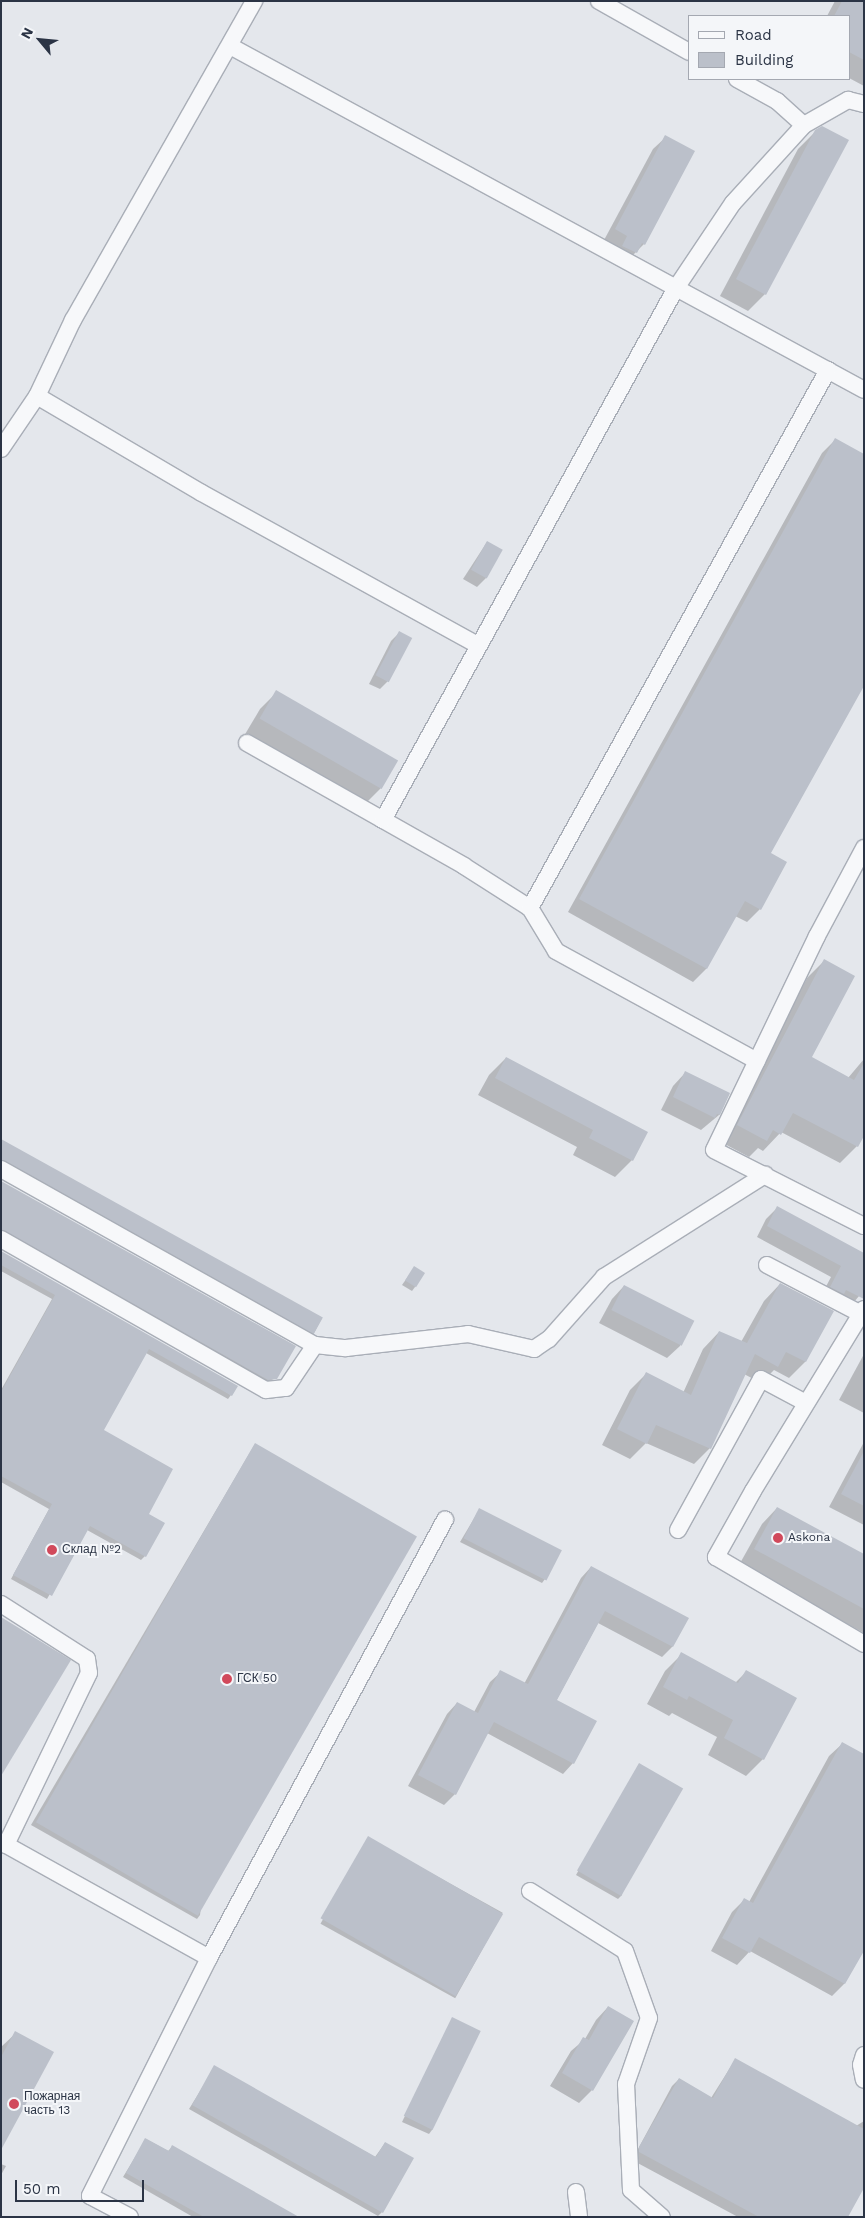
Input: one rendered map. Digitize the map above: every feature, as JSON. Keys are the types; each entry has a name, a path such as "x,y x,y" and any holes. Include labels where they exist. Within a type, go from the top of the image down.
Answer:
{"street":[{"path":"1,449 36,396 73,320 254,1"},
{"path":"599,1 688,51"},
{"path":"230,46 864,390"},
{"path":"739,80 776,101 804,125"},
{"path":"383,820 477,645 676,288 733,203 804,125 848,100 864,104"},
{"path":"530,908 828,370"},
{"path":"36,396 202,493 477,645"},
{"path":"247,743 383,820 530,908 556,951 757,1061"},
{"path":"864,848 714,1150 864,1226"},
{"path":"1,1169 315,1345 346,1348 468,1334 534,1349 549,1339 604,1277 765,1175"},
{"path":"1,1239 266,1390 286,1388 315,1345"},
{"path":"768,1265 862,1311 716,1557 864,1644"},
{"path":"678,1530 762,1379 806,1403"},
{"path":"130,2217 90,2196 209,1958 445,1520"},
{"path":"1,1604 87,1659 89,1673 4,1844 209,1958"},
{"path":"530,1891 625,1951 649,2018 626,2084 631,2190 662,2217"},
{"path":"864,2055 861,2065 864,2080"},
{"path":"576,2192 579,2217"}],"building":[{"path":"842,1 864,1 864,60 850,53 850,15 835,15"},
{"path":"822,126 849,140 766,295 736,279 815,130"},
{"path":"665,135 695,151 645,245 642,243 637,253 622,246 627,236 615,229"},
{"path":"835,438 864,454 864,686 771,853 787,862 761,910 745,901 707,969 579,899"},
{"path":"487,541 503,550 487,579 471,570"},
{"path":"399,631 412,638 389,682 376,675"},
{"path":"276,690 398,760 382,789 260,719"},
{"path":"824,959 855,976 812,1057 854,1080 864,1063 864,1136 858,1147 793,1113 781,1135 773,1130 767,1141 737,1125"},
{"path":"506,1057 648,1132 633,1161 589,1138 593,1130 495,1078"},
{"path":"685,1071 730,1093 720,1115 717,1114 715,1118 673,1097"},
{"path":"1,1139 323,1317 313,1335 1,1162"},
{"path":"1,1181 296,1346 277,1379 268,1380 1,1229"},
{"path":"777,1206 864,1253 864,1299 846,1290 844,1294 830,1287 841,1266 767,1226"},
{"path":"1,1251 238,1386 232,1396 149,1349 104,1430 173,1469 149,1514 165,1523 146,1557 90,1526 52,1596 13,1575 52,1504 1,1476 1,1392 55,1295 1,1265"},
{"path":"414,1266 425,1273 416,1287 405,1280"},
{"path":"780,1283 834,1311 806,1362 786,1352 778,1367 755,1354 711,1449 656,1425 647,1444 617,1429 646,1372 691,1395 719,1331 747,1343"},
{"path":"624,1285 694,1321 682,1346 611,1310"},
{"name":"ГСК 50","path":"255,1443 417,1536 198,1916 36,1822"},
{"path":"864,1451 864,1506 841,1494"},
{"path":"777,1507 864,1554 864,1609 754,1549"},
{"path":"479,1508 562,1550 546,1581 464,1538"},
{"path":"591,1566 689,1618 673,1647 605,1611 557,1700 597,1721 574,1764 494,1722 456,1795 418,1775 457,1702 478,1713 500,1670 528,1684"},
{"path":"1,1617 71,1660 1,1776"},
{"path":"681,1652 738,1683 746,1670 797,1698 764,1760 724,1738 733,1720 689,1696 687,1700 663,1687"},
{"path":"842,1742 864,1754 864,1951 845,1984 759,1937 750,1953 722,1938 744,1898 753,1903"},
{"path":"639,1763 683,1788 621,1896 577,1870"},
{"path":"368,1836 503,1914 456,1996 320,1918"},
{"path":"608,2006 634,2021 593,2091 562,2073 583,2037 589,2040"},
{"path":"452,2017 481,2031 433,2130 404,2116"},
{"name":"Пожарная часть 13","path":"15,2031 54,2052 1,2150 1,2057"},
{"path":"735,2058 864,2129 864,2188 848,2217 759,2217 639,2152 639,2147 679,2078 713,2098"},
{"path":"214,2065 376,2157 385,2142 414,2158 383,2213 192,2105"},
{"path":"145,2138 169,2151 172,2145 299,2217 204,2217 126,2173"}],"place":[{"name":"Askona","path":"778,1538"},
{"name":"Склад №2","path":"52,1550"},
{"name":"ГСК 50","path":"227,1679"},
{"name":"Пожарная часть 13","path":"14,2104"}]}
